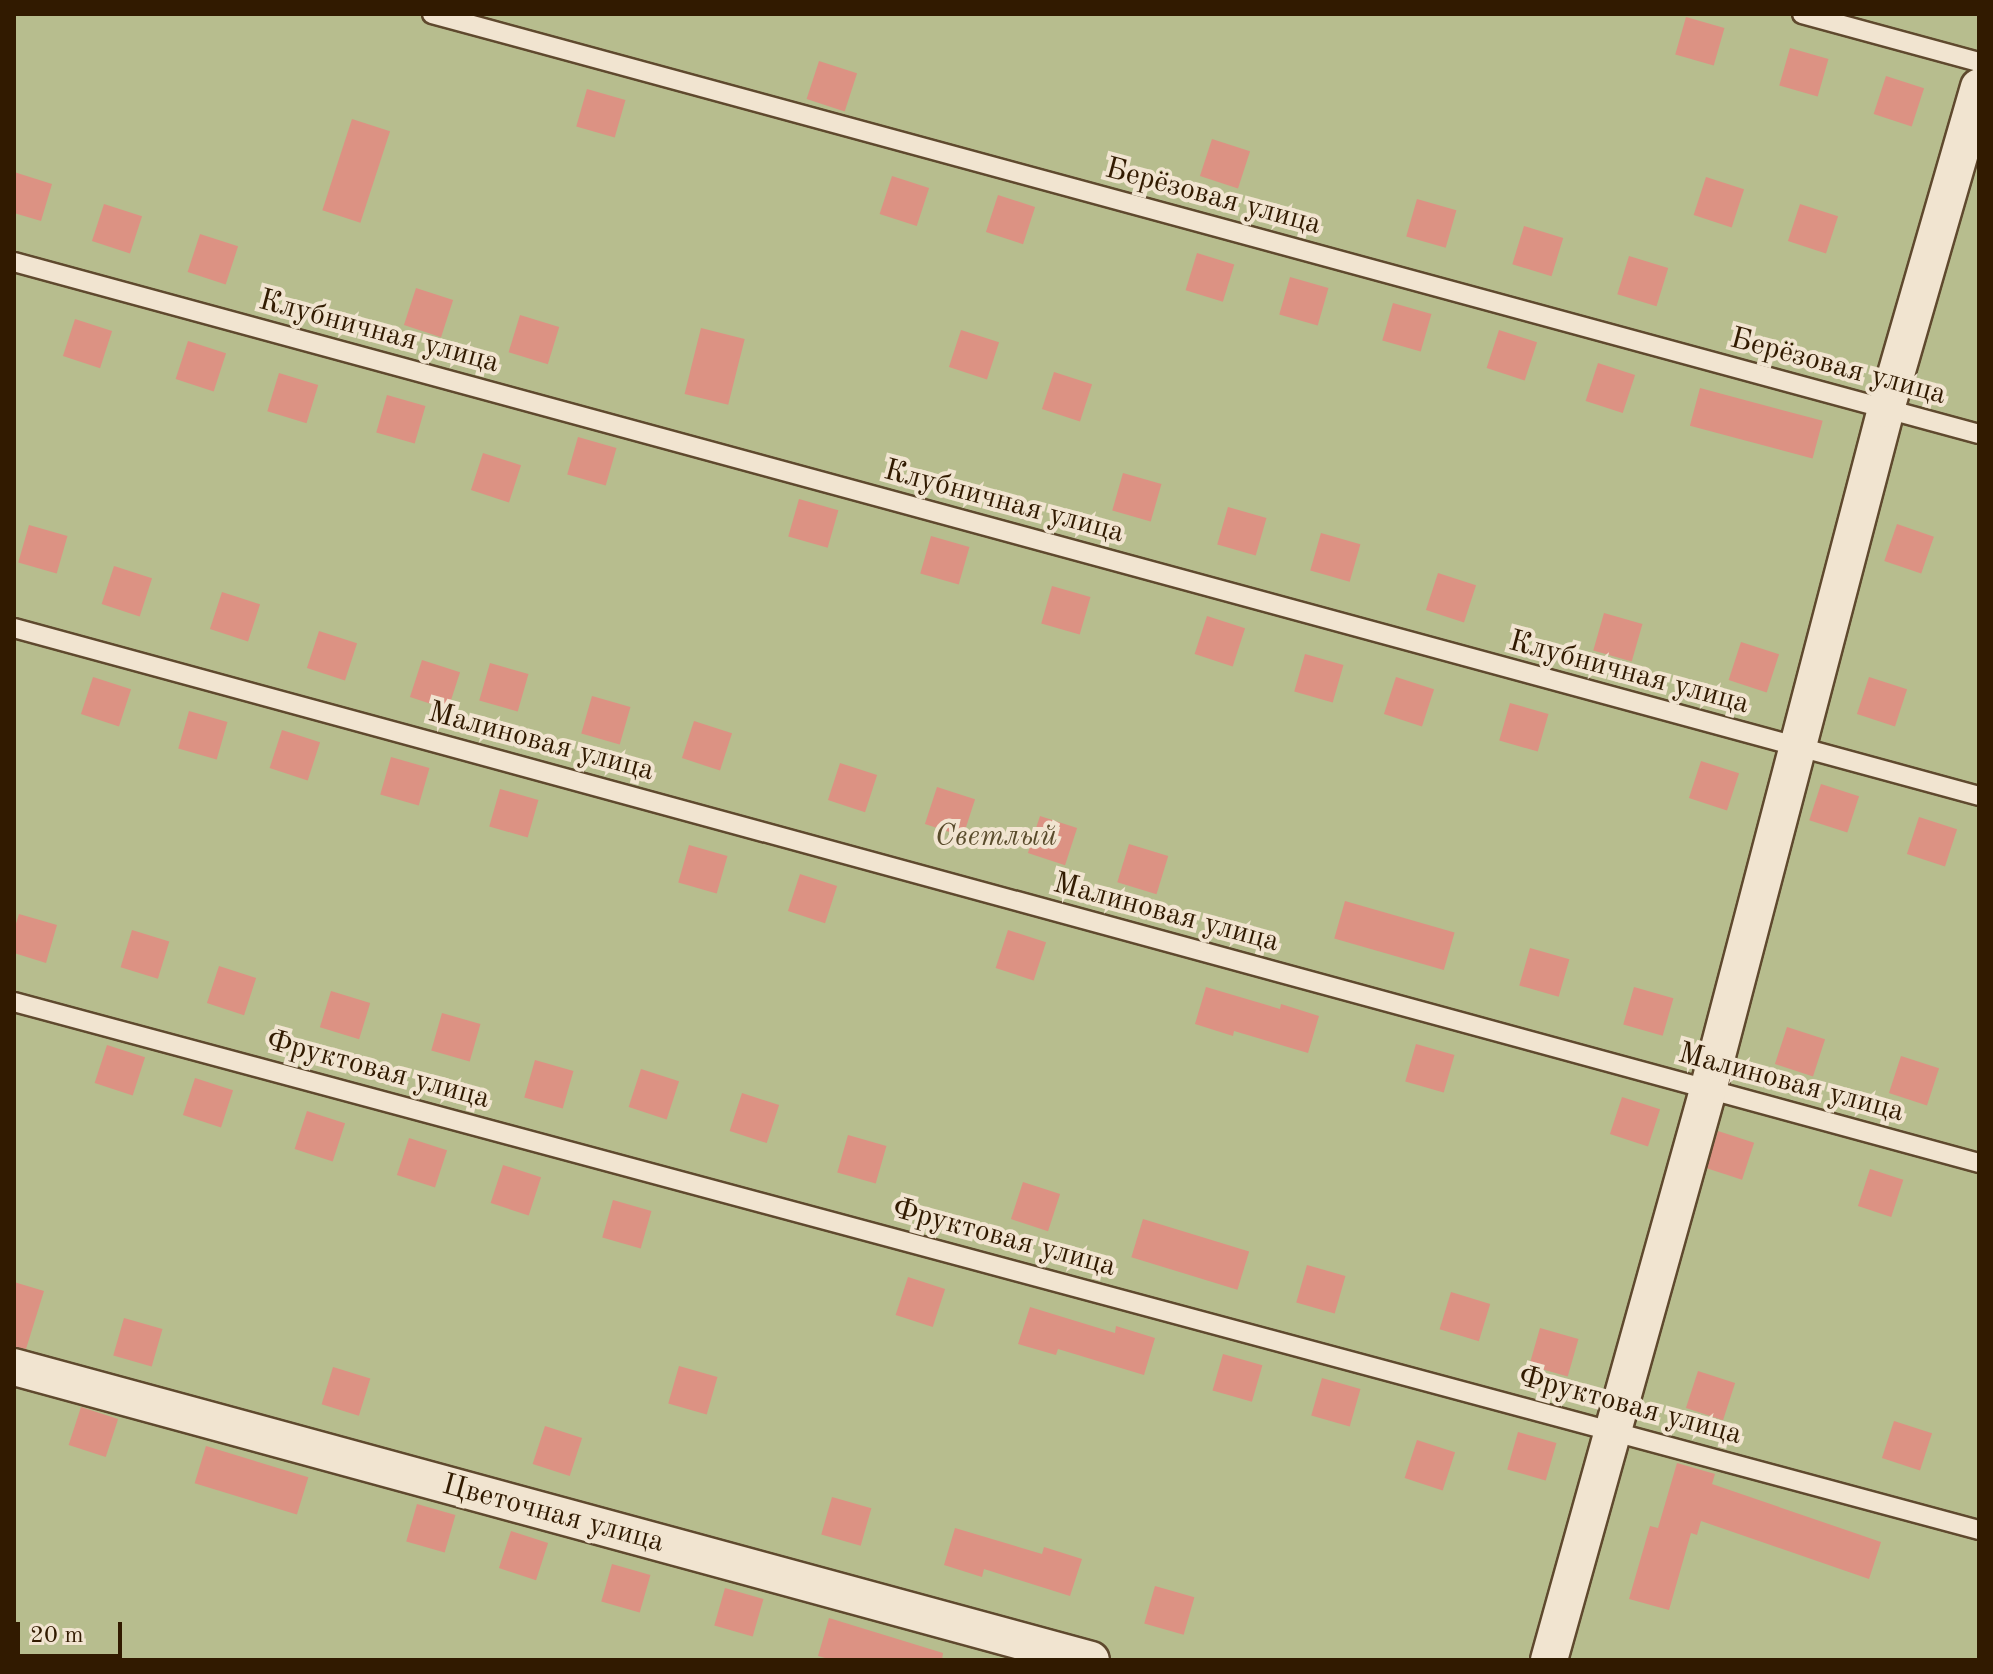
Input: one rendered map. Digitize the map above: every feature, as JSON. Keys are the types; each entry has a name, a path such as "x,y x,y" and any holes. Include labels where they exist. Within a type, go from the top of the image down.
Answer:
{"street":[{"path":"1549,1660 1708,1090 1886,409 1979,87"},
{"name":"Цветочная улица","path":"14,1367 1091,1660"}],"lane":[{"name":"Берёзовая улица","path":"432,14 1979,434"},
{"path":"1802,14 1979,62"},
{"name":"Клубничная улица","path":"14,262 1979,796"},
{"name":"Малиновая улица","path":"14,628 1979,1163"},
{"name":"Фруктовая улица","path":"14,1002 1979,1530"}],"green space":[{"name":"Светлый","path":"14,14 1979,14 1979,1660 14,1660"}],"building":[{"path":"1686,17 1724,28 1714,66 1675,54"},
{"path":"1790,48 1828,59 1818,97 1779,85"},
{"path":"819,61 857,73 845,111 807,99"},
{"path":"1886,76 1924,88 1912,126 1874,114"},
{"path":"587,89 625,100 615,138 576,126"},
{"path":"352,119 390,131 360,223 322,210"},
{"path":"1212,139 1250,151 1238,188 1200,176"},
{"path":"14,172 52,184 41,221 14,213"},
{"path":"892,176 929,188 917,226 880,214"},
{"path":"1706,177 1744,189 1732,227 1694,215"},
{"path":"998,195 1035,207 1023,244 986,232"},
{"path":"1417,199 1456,210 1446,248 1406,236"},
{"path":"104,204 142,216 130,253 92,241"},
{"path":"1800,204 1838,216 1826,253 1788,241"},
{"path":"1524,226 1563,238 1552,276 1512,264"},
{"path":"200,234 238,246 226,284 188,272"},
{"path":"1197,253 1234,264 1223,302 1186,290"},
{"path":"1629,256 1668,268 1657,306 1617,294"},
{"path":"1290,277 1328,288 1318,326 1279,314"},
{"path":"416,288 453,300 441,337 404,325"},
{"path":"1393,303 1431,314 1421,352 1382,340"},
{"path":"520,315 559,327 548,364 509,352"},
{"path":"75,319 112,331 100,368 63,356"},
{"path":"701,328 745,339 728,405 685,394"},
{"path":"961,330 999,342 987,379 949,367"},
{"path":"1499,330 1537,342 1525,380 1487,368"},
{"path":"188,341 226,353 214,391 176,379"},
{"path":"1598,363 1635,375 1623,413 1586,401"},
{"path":"1054,372 1092,384 1080,421 1042,409"},
{"path":"279,373 318,385 307,423 267,411"},
{"path":"1700,388 1823,421 1813,459 1690,426"},
{"path":"387,395 425,406 415,444 376,432"},
{"path":"578,437 616,448 606,486 567,474"},
{"path":"483,453 521,465 509,502 471,490"},
{"path":"1123,473 1161,484 1151,522 1112,510"},
{"path":"799,499 838,510 828,548 788,536"},
{"path":"1228,507 1266,518 1256,556 1217,544"},
{"path":"1897,524 1934,537 1921,574 1884,561"},
{"path":"29,525 67,536 57,574 18,562"},
{"path":"1321,533 1360,544 1350,582 1310,570"},
{"path":"931,536 969,547 959,585 920,573"},
{"path":"114,566 152,578 140,616 102,604"},
{"path":"1438,573 1476,585 1464,622 1426,610"},
{"path":"1052,586 1090,597 1080,635 1041,623"},
{"path":"222,592 260,604 248,641 210,629"},
{"path":"1604,613 1642,624 1632,662 1593,650"},
{"path":"1207,616 1245,628 1233,666 1195,654"},
{"path":"319,631 357,643 345,680 307,668"},
{"path":"1741,642 1779,654 1767,692 1729,680"},
{"path":"1305,654 1343,665 1333,703 1294,691"},
{"path":"422,660 460,672 448,709 410,697"},
{"path":"490,663 528,674 518,712 479,700"},
{"path":"93,677 131,689 119,726 81,714"},
{"path":"1396,677 1434,689 1422,726 1384,714"},
{"path":"1869,677 1907,689 1895,726 1857,714"},
{"path":"592,696 630,707 620,745 581,733"},
{"path":"1510,703 1548,714 1538,752 1499,740"},
{"path":"189,711 227,722 217,760 178,748"},
{"path":"694,721 732,733 720,770 682,758"},
{"path":"282,730 320,742 308,780 270,768"},
{"path":"391,757 429,768 419,806 380,794"},
{"path":"1701,761 1739,773 1727,810 1689,798"},
{"path":"840,763 877,775 865,812 828,800"},
{"path":"1821,784 1859,796 1847,833 1809,820"},
{"path":"937,787 975,799 963,836 925,824"},
{"path":"500,789 538,800 528,838 489,826"},
{"path":"1040,816 1077,828 1065,865 1028,853"},
{"path":"1919,817 1957,829 1945,866 1907,854"},
{"path":"1129,844 1168,856 1157,894 1117,882"},
{"path":"689,845 727,856 717,894 678,882"},
{"path":"800,874 837,886 825,923 788,911"},
{"path":"1345,901 1455,932 1444,970 1334,938"},
{"path":"19,914 57,925 46,963 14,953 14,930"},
{"path":"132,930 169,941 158,979 121,967"},
{"path":"1008,930 1046,942 1034,980 996,968"},
{"path":"1530,948 1569,959 1559,997 1519,985"},
{"path":"219,966 256,978 244,1015 207,1003"},
{"path":"1206,987 1280,1009 1281,1004 1319,1016 1308,1053 1234,1031 1233,1036 1195,1024"},
{"path":"1634,987 1673,998 1663,1036 1623,1024"},
{"path":"331,991 370,1003 359,1039 320,1027"},
{"path":"442,1013 480,1024 470,1062 431,1050"},
{"path":"1787,1027 1825,1039 1813,1076 1775,1064"},
{"path":"1416,1044 1454,1055 1444,1093 1405,1081"},
{"path":"107,1045 145,1057 133,1095 95,1083"},
{"path":"1901,1056 1939,1068 1927,1105 1889,1093"},
{"path":"535,1060 573,1071 563,1109 524,1097"},
{"path":"641,1069 679,1081 667,1119 629,1107"},
{"path":"195,1078 233,1090 221,1127 183,1115"},
{"path":"742,1093 779,1105 767,1143 730,1131"},
{"path":"1622,1097 1660,1109 1648,1146 1610,1134"},
{"path":"307,1111 345,1123 333,1161 295,1149"},
{"path":"1718,1131 1754,1143 1742,1180 1706,1168"},
{"path":"848,1135 886,1146 876,1184 837,1172"},
{"path":"409,1138 447,1150 435,1187 397,1175"},
{"path":"503,1165 541,1177 529,1215 491,1203"},
{"path":"1870,1169 1903,1180 1891,1217 1858,1206"},
{"path":"1023,1182 1060,1194 1048,1231 1011,1219"},
{"path":"613,1200 651,1211 641,1249 602,1237"},
{"path":"1143,1219 1249,1251 1237,1290 1131,1257"},
{"path":"1307,1265 1345,1276 1335,1314 1296,1302"},
{"path":"908,1277 945,1289 933,1327 896,1315"},
{"path":"14,1282 44,1291 26,1349 14,1347"},
{"path":"1451,1292 1490,1304 1479,1341 1440,1329"},
{"path":"1030,1307 1115,1333 1116,1326 1155,1338 1144,1375 1058,1349 1056,1355 1018,1344"},
{"path":"124,1318 162,1329 152,1367 113,1355"},
{"path":"1540,1328 1578,1339 1568,1377 1529,1365"},
{"path":"1223,1354 1262,1365 1252,1402 1213,1391"},
{"path":"679,1366 717,1377 707,1415 668,1403"},
{"path":"333,1367 370,1378 359,1416 322,1404"},
{"path":"1698,1371 1735,1383 1723,1420 1686,1408"},
{"path":"1322,1378 1360,1389 1350,1427 1311,1415"},
{"path":"81,1407 118,1419 106,1457 69,1445"},
{"path":"1894,1421 1932,1433 1920,1470 1882,1458"},
{"path":"545,1426 582,1438 570,1476 533,1464"},
{"path":"1518,1432 1556,1443 1546,1481 1507,1469"},
{"path":"1417,1440 1455,1452 1443,1490 1405,1478"},
{"path":"206,1446 308,1477 297,1515 195,1483"},
{"path":"1677,1463 1715,1474 1712,1484 1881,1542 1869,1579 1701,1521 1697,1535 1691,1533 1669,1610 1629,1599 1650,1526 1658,1528"},
{"path":"832,1497 871,1508 861,1546 821,1534"},
{"path":"417,1504 455,1515 445,1553 406,1541"},
{"path":"955,1528 1042,1554 1044,1547 1082,1559 1070,1596 984,1569 982,1577 944,1565"},
{"path":"511,1531 548,1543 536,1580 499,1568"},
{"path":"612,1564 650,1575 640,1613 601,1601"},
{"path":"1155,1586 1194,1597 1184,1635 1144,1623"},
{"path":"725,1588 763,1599 753,1637 714,1625"},
{"path":"829,1618 943,1653 942,1660 832,1660 818,1656"}]}
